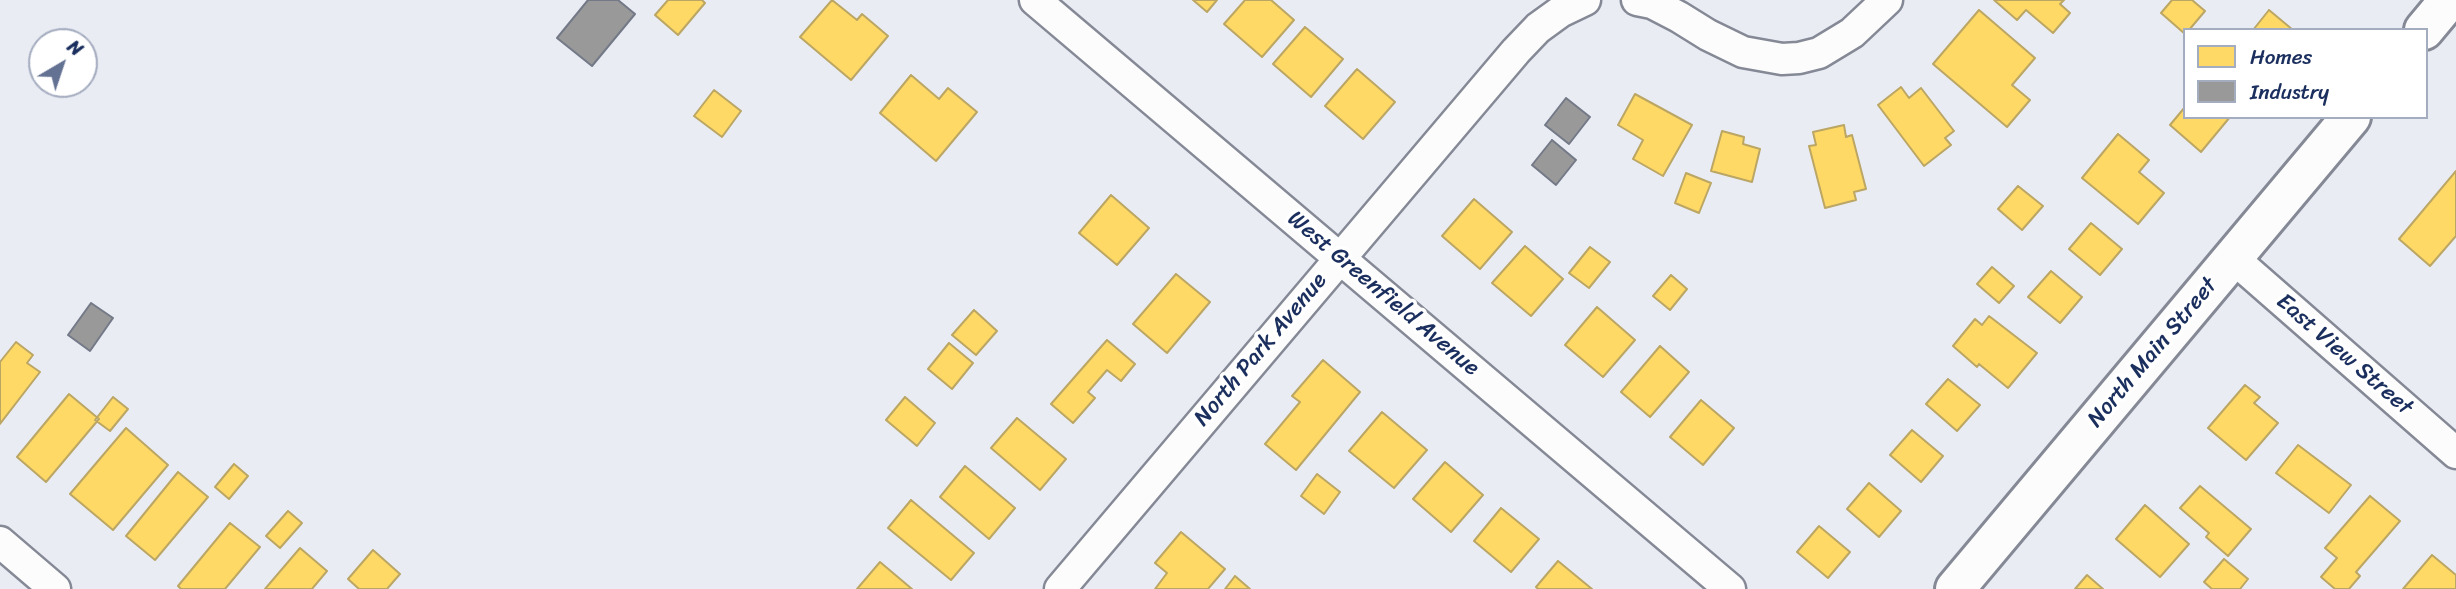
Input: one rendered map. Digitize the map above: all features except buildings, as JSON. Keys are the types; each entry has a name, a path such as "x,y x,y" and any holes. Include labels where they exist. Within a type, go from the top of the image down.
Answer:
{"street":[{"name":"West Greenfield Avenue","path":"1035,0 1730,589"},
{"name":"North Park Avenue","path":"1060,589 1516,51 1560,12 1585,0"},
{"path":"1637,0 1652,3 1708,35 1743,51 1782,59 1818,53 1852,33 1886,0"},
{"path":"2426,28 2449,0"},
{"name":"North Main Street","path":"1955,589 2349,119"},
{"name":"East View Street","path":"2233,258 2456,453"},
{"path":"0,542 55,589"}]}
